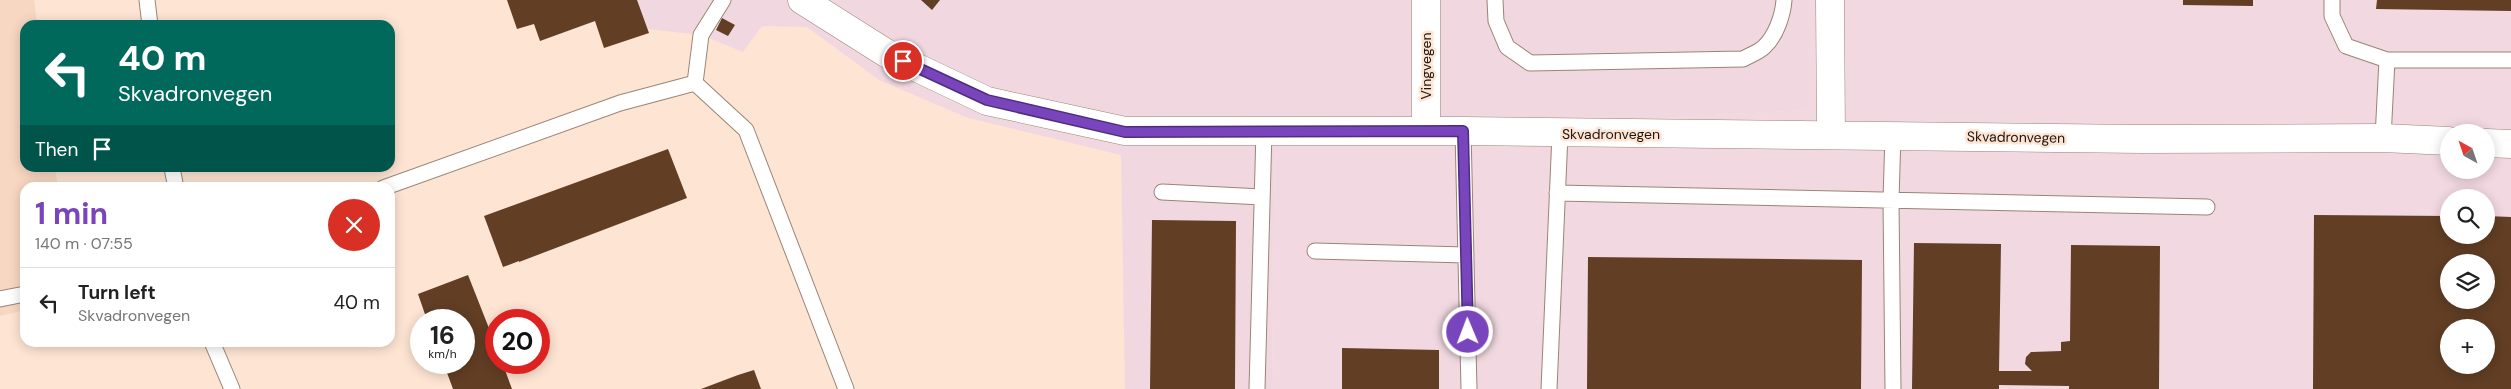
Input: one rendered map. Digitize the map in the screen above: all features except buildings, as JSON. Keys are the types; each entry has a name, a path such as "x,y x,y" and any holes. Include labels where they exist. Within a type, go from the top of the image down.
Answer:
{"street":[{"name":"Skvadronvegen","path":"802,0 886,53 987,100 1125,132 1463,131 1560,134 1831,134 2143,139 2383,138 2440,141"},
{"name":"Vingvegen","path":"1426,0 1426,131"},
{"path":"1830,0 1831,134"},
{"path":"2495,143 2511,144"}],"lane":[{"path":"147,0 149,20"},
{"path":"695,83 701,35 722,0"},
{"path":"1495,0 1496,21 1507,47 1530,63 1744,59 1764,47 1775,33 1784,9 1784,0"},
{"path":"2332,0 2332,16 2346,46 2387,60 2511,60"},
{"path":"2383,138 2387,60"},
{"path":"395,184 620,103 695,83"},
{"path":"695,83 746,130 846,389"},
{"path":"1257,389 1264,131"},
{"path":"1463,131 1469,389"},
{"path":"1549,389 1560,134"},
{"path":"1893,135 1891,200 1893,389"},
{"path":"1162,192 1262,197"},
{"path":"1557,193 2207,207"},
{"path":"1315,251 1466,255"},
{"path":"0,299 20,295"},
{"path":"214,347 232,389"}],"shaded area":[{"path":"0,0 34,0 36,20 20,20 20,172 56,172 57,182 20,182 20,311 0,316"},
{"path":"636,0 1808,0 1808,110 1275,138 1272,389 1125,389 1121,155 968,118 879,80 807,27 762,26 743,52 701,35 648,29"},
{"path":"1808,0 2511,0 2511,389 1272,389 1275,138 1807,110"}],"route":[{"path":"903,61 987,100 1125,132 1463,131 1468,332"}]}
